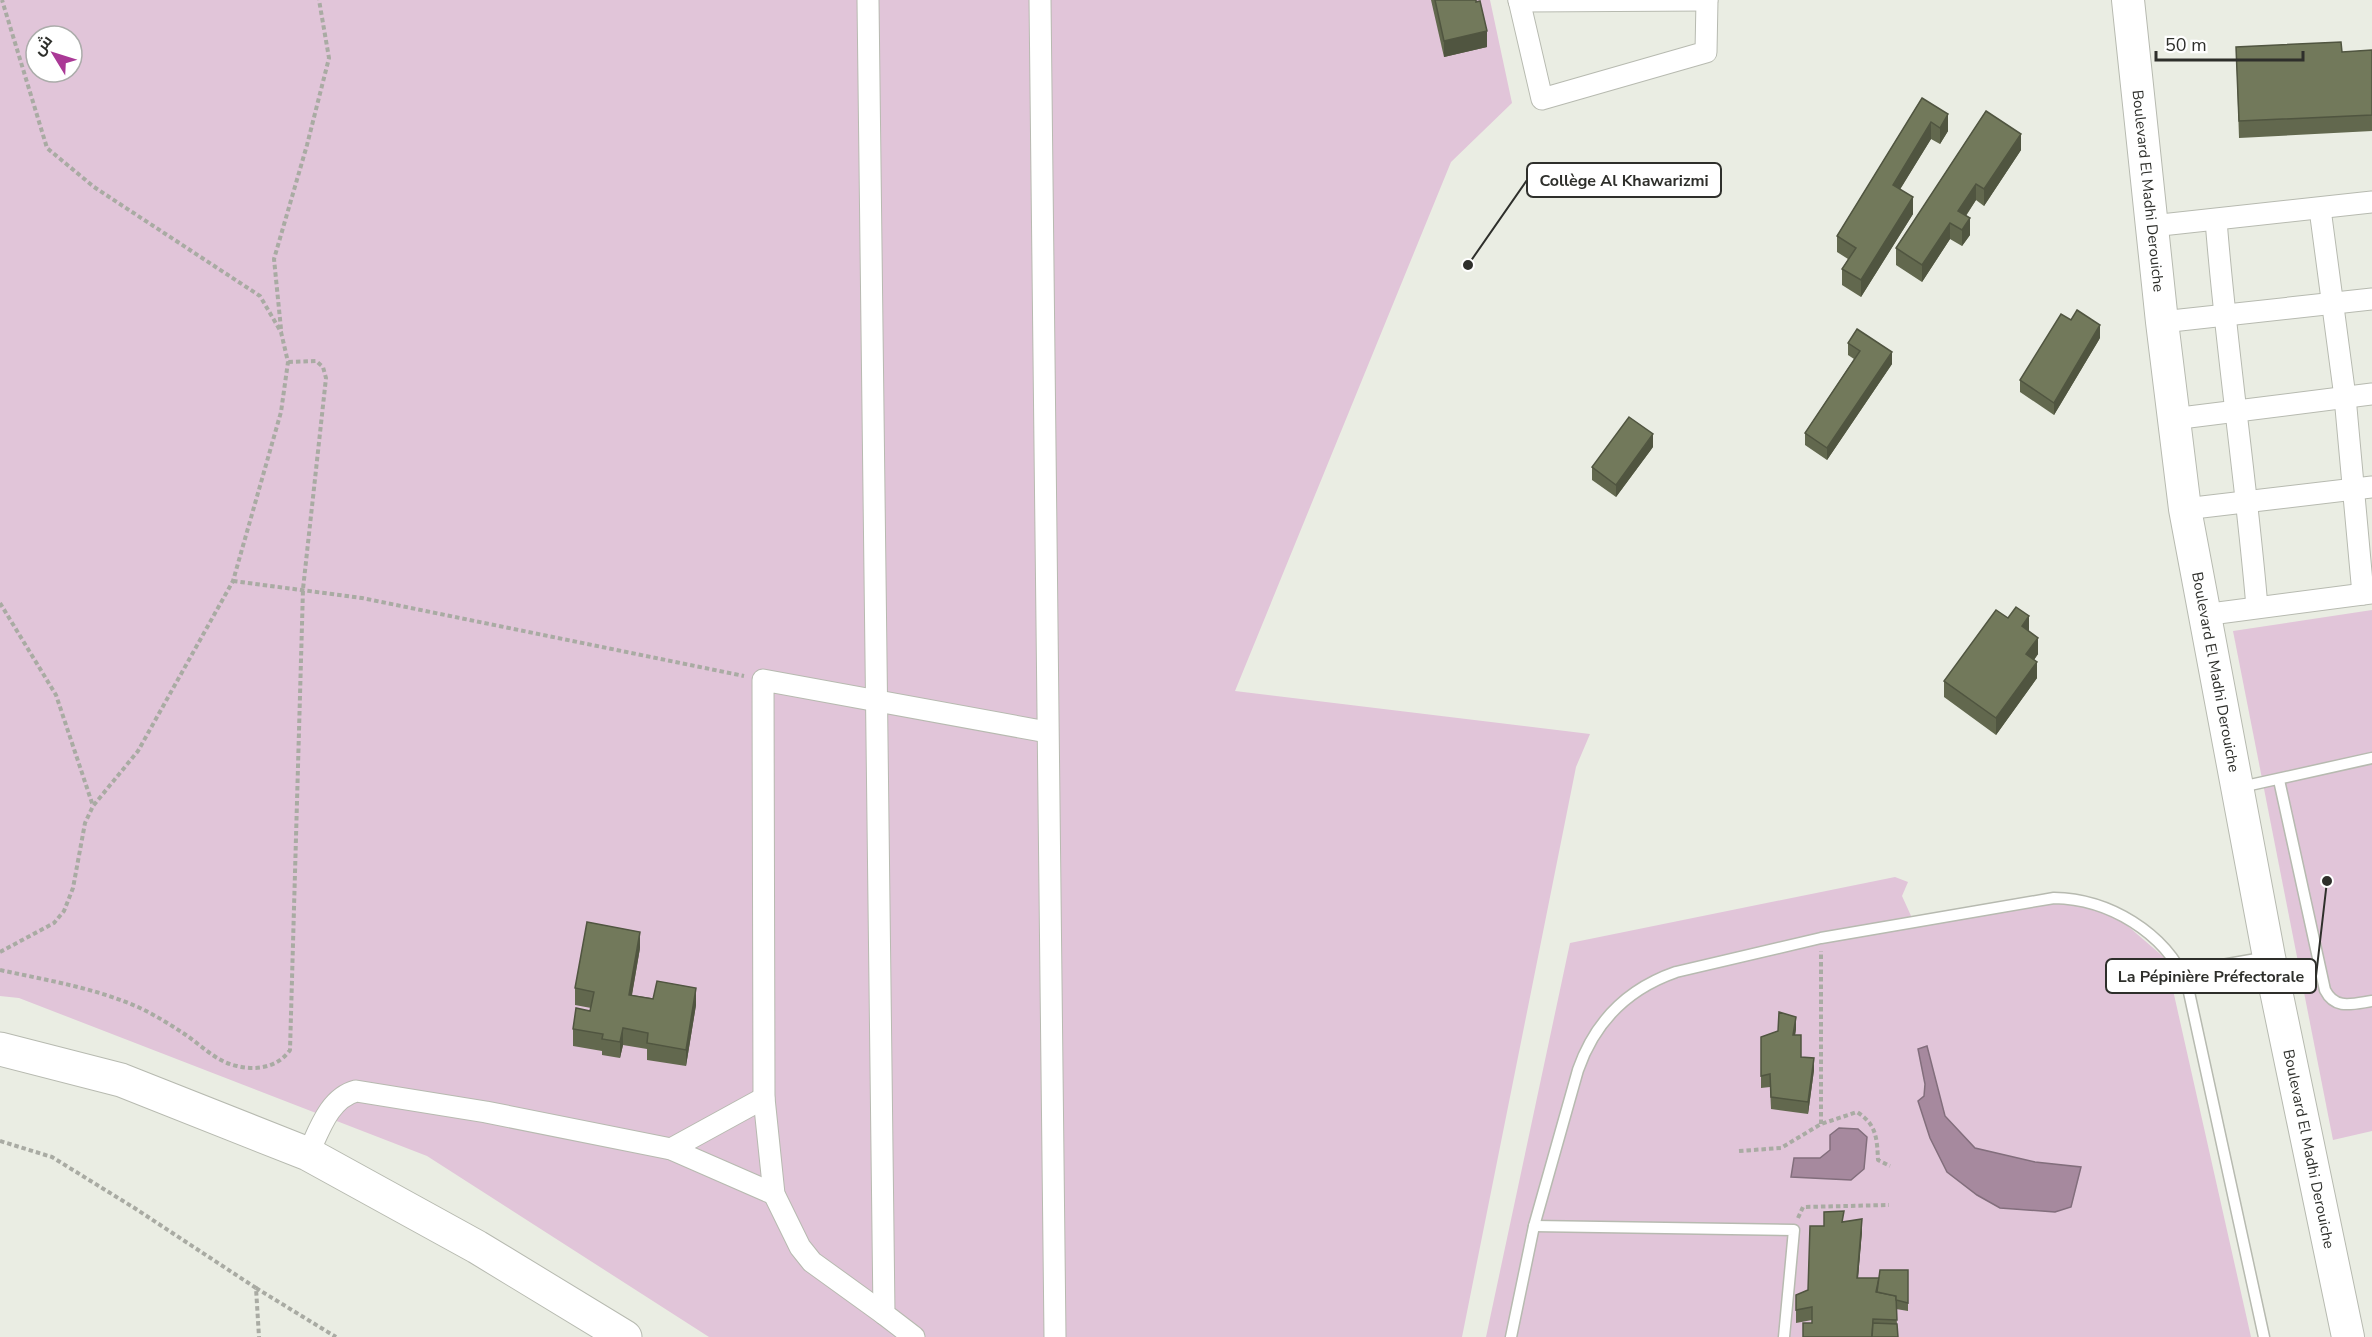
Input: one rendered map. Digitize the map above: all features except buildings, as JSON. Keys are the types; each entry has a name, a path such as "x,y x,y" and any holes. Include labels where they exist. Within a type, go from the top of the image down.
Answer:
{"main road":[{"path":"0,1050 121,1080 308,1154 477,1247 625,1337"},
{"path":"0,1070 72,1086 198,1128 260,1155 393,1221 590,1337"}],"street":[{"path":"868,0 884,1314"},
{"path":"1040,0 1055,1337"},
{"path":"1519,0 1707,0 1706,52 1542,99 1519,0"},
{"name":"Boulevard El Madhi Derouiche","path":"2128,0 2162,322 2185,509 2203,615 2269,957 2348,1337"},
{"path":"2152,226 2372,202"},
{"path":"2203,615 2367,594 2363,489 2344,397 2334,304 2319,209"},
{"path":"2216,220 2223,314 2248,501 2257,607"},
{"path":"2162,322 2372,299"},
{"path":"2173,419 2237,409 2372,394"},
{"path":"2185,509 2363,489"},
{"path":"914,1337 812,1262 800,1247 774,1194 764,1098 763,680 1047,732"},
{"path":"308,1154 332,1107 341,1098 356,1091 486,1113 671,1149 774,1194"},
{"path":"671,1149 764,1098"}],"lane":[{"path":"2237,788 2372,758"},
{"path":"2279,780 2325,990 2330,1000 2337,1004 2372,1001"},
{"path":"1511,1337 1534,1226 1584,1053 1602,1022 1613,1009 1642,986 1676,972 1821,938 2042,898 2066,898 2106,908 2134,923 2167,952 2187,983 2264,1337"},
{"path":"2182,972 2269,957"},
{"path":"1534,1226 1794,1230 1784,1337"}],"path":[{"path":"2,0 47,148 94,187 260,296 281,332"},
{"path":"0,952 54,922 64,911 72,894 85,823 93,806 138,750 233,581 281,412 288,362 281,332 274,259 329,58 319,0"},
{"path":"0,970 77,987 137,1007 187,1035 221,1060 237,1066 255,1068 272,1066 284,1059 290,1050 303,589 326,378 323,367 316,361 288,362"},
{"path":"233,581 362,598 763,680"},
{"path":"0,603 56,695 93,806"},
{"path":"1821,938 1821,1124"},
{"path":"1739,1151 1781,1148 1821,1124 1857,1112 1870,1120 1877,1144 1878,1160 1890,1166"},
{"path":"0,1142 20,1146 60,1162 336,1337"},
{"path":"1794,1230 1803,1206 1889,1205"},
{"path":"256,1288 259,1337"}],"shaded area":[{"path":"0,0 1490,0 1512,103 1451,162 1235,691 1590,734 1576,767 1462,1337 709,1337 427,1156 19,998 0,996"},
{"path":"2372,610 2372,1131 2333,1140 2233,631"},
{"path":"1895,877 1908,882 1902,896 1912,918 2051,897 2115,915 2166,959 2251,1337 1486,1337 1570,943"},
{"path":"1927,1046 1945,1116 1975,1148 2035,1162 2081,1167 2071,1207 2055,1212 2000,1208 1977,1195 1947,1172 1930,1138 1918,1101 1924,1096 1925,1084 1918,1049"},
{"path":"1839,1128 1858,1129 1867,1137 1864,1169 1851,1180 1791,1177 1794,1158 1820,1158 1830,1150 1830,1135"}],"place":[{"name":"Collège Al Khawarizmi","path":"1468,265"},
{"name":"La Pépinière Préfectorale","path":"2327,881"}]}
